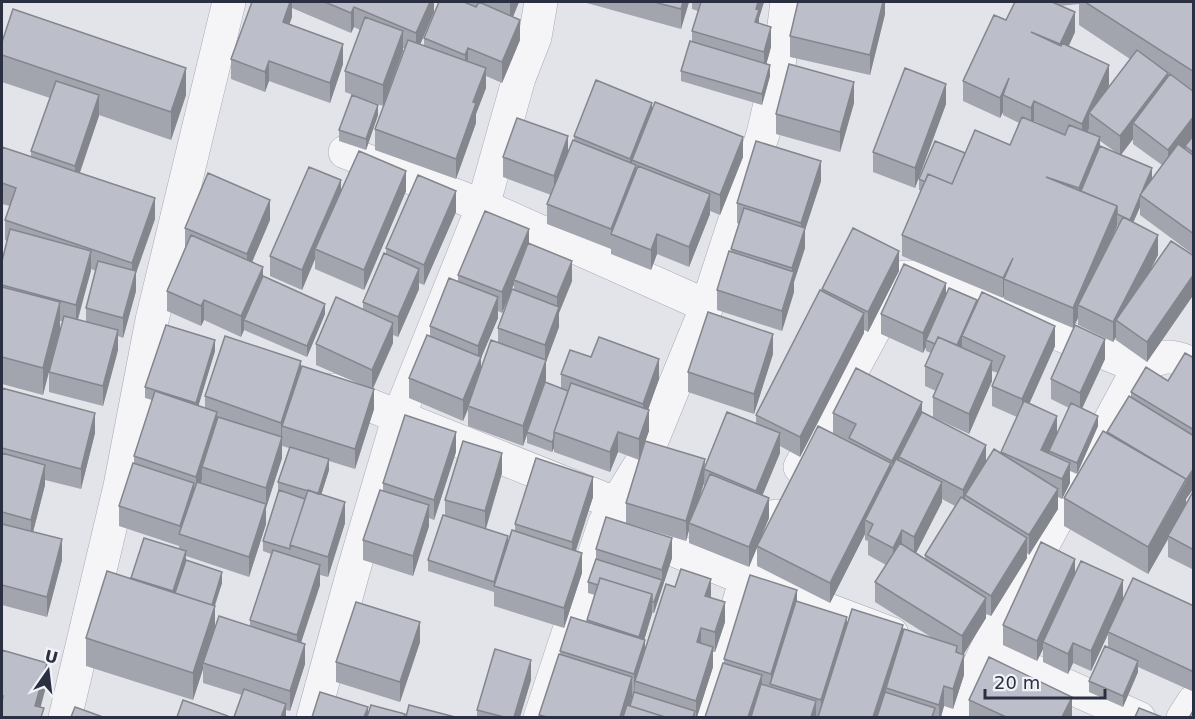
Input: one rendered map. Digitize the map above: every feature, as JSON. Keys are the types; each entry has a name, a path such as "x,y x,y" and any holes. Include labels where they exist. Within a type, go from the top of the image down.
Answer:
{"street":[{"path":"65,717 120,486 152,320 229,2"},
{"path":"313,717 399,416 483,206 519,78 535,37 541,2"},
{"path":"540,717 611,513 646,455 707,306 763,134 779,65 787,2"},
{"path":"345,152 483,206 707,306"},
{"path":"704,717 746,579 793,480 904,277 919,277 1139,367"},
{"path":"152,320 184,332"},
{"path":"955,717 973,658 1139,367 1162,356 1173,356 1194,365"},
{"path":"302,378 399,416 611,513 746,579 922,646"},
{"path":"973,658 1139,717"},
{"path":"1183,717 1194,701"}],"building":[{"path":"252,2 290,2 283,22 343,44 330,83 269,61 265,72 231,59"},
{"path":"325,2 430,2 416,33 354,7 351,13"},
{"path":"439,2 464,2 476,7 479,2 520,20 502,62 468,48 465,55 424,38"},
{"path":"654,2 683,2 681,9"},
{"path":"701,2 758,2 756,9 759,10 755,22 771,27 764,52 692,31"},
{"path":"798,2 883,2 870,55 790,36"},
{"path":"1015,2 1052,2 1075,12 1060,44 1031,32 1061,46 1062,43 1109,65 1082,124 1034,101 1031,108 1003,95 1009,78 1000,98 963,81 994,15 1006,20"},
{"path":"1085,2 1194,2 1194,72"},
{"path":"13,9 186,68 171,112 2,55 2,42"},
{"path":"365,17 403,31 383,85 345,71"},
{"path":"408,40 486,68 456,159 375,129"},
{"path":"690,41 770,65 762,94 681,71"},
{"path":"1137,50 1168,73 1120,136 1089,113"},
{"path":"789,64 854,82 840,132 776,114"},
{"path":"905,68 946,84 915,168 873,152"},
{"path":"1170,74 1194,92 1194,116 1168,150 1133,123"},
{"path":"596,80 652,103 630,159 574,136"},
{"path":"56,81 99,95 75,166 31,151"},
{"path":"352,95 378,105 366,139 339,130"},
{"path":"655,102 743,137 720,195 632,160"},
{"path":"1022,117 1065,135 1069,125 1100,137 1079,188 1046,177 1117,206 1073,308 1004,279 1013,258 1003,278 902,235 928,174 952,184 975,130 1010,145"},
{"path":"517,118 568,136 554,176 503,157"},
{"path":"1194,135 1194,153 1185,146"},
{"path":"573,140 636,165 611,229 547,204"},
{"path":"756,141 821,161 801,223 737,203"},
{"path":"935,141 965,153 952,184 928,174 925,182 919,179"},
{"path":"1178,144 1194,156 1194,234 1140,195"},
{"path":"1100,146 1152,168 1130,220 1117,214 1117,206 1081,191"},
{"path":"2,147 155,198 132,263 5,220 16,188 2,183"},
{"path":"359,151 406,171 364,270 315,249"},
{"path":"638,166 710,194 689,247 657,234 651,250 611,234"},
{"path":"309,167 341,180 302,270 270,256"},
{"path":"208,173 270,200 247,254 185,228"},
{"path":"418,175 456,191 424,265 386,248"},
{"path":"744,208 805,228 792,268 731,249"},
{"path":"485,211 529,229 502,292 458,275"},
{"path":"1123,217 1158,235 1113,322 1078,305"},
{"path":"853,228 899,251 868,312 822,289"},
{"path":"10,229 91,251 76,305 2,285 2,261"},
{"path":"191,235 263,267 241,316 204,300 201,306 167,291"},
{"path":"1171,241 1194,256 1194,274 1147,342 1116,320"},
{"path":"528,243 572,261 557,297 514,280"},
{"path":"729,251 794,272 782,311 717,290"},
{"path":"384,253 419,269 398,317 363,302"},
{"path":"98,261 136,271 123,318 86,308"},
{"path":"904,264 946,283 923,333 881,314"},
{"path":"263,276 325,304 307,346 244,320"},
{"path":"449,278 498,297 478,346 430,326"},
{"path":"2,287 60,302 43,368 2,357"},
{"path":"949,288 977,300 957,345 938,337 935,344 926,340"},
{"path":"512,289 559,307 545,345 498,328"},
{"path":"820,290 864,313 800,437 756,415"},
{"path":"982,292 1055,326 1022,399 992,386 1005,356 962,336"},
{"path":"336,297 393,323 372,370 316,344"},
{"path":"708,312 773,334 754,394 688,372"},
{"path":"64,316 118,330 103,386 49,372"},
{"path":"166,325 215,340 196,403 145,387"},
{"path":"1075,325 1105,339 1080,393 1051,379"},
{"path":"427,335 481,357 463,400 409,378"},
{"path":"225,336 301,361 281,423 205,396"},
{"path":"599,337 659,359 643,404 561,374 570,350 591,357"},
{"path":"938,337 992,361 969,414 933,397 943,374 925,366"},
{"path":"491,340 546,360 523,426 468,406"},
{"path":"1185,353 1194,358 1194,430 1131,392 1146,367 1168,381"},
{"path":"302,366 374,389 355,449 282,426"},
{"path":"856,368 922,402 892,461 849,438 856,424 833,413"},
{"path":"545,382 568,391 552,442 527,432"},
{"path":"571,383 649,410 639,439 618,432 610,452 554,432"},
{"path":"2,388 95,413 81,469 2,448"},
{"path":"155,391 217,412 196,477 134,456"},
{"path":"1129,396 1194,436 1194,468 1186,480 1107,432"},
{"path":"1024,401 1057,416 1041,450 1070,463 1062,479 1001,452"},
{"path":"1071,403 1098,416 1077,463 1049,451"},
{"path":"727,412 780,433 756,491 704,469"},
{"path":"922,412 986,445 963,490 899,457"},
{"path":"405,415 456,432 434,500 383,483"},
{"path":"218,417 282,437 266,488 202,467"},
{"path":"818,426 891,463 830,583 757,546"},
{"path":"1103,431 1186,479 1148,547 1064,498"},
{"path":"463,441 502,453 485,511 445,500"},
{"path":"645,441 705,459 686,521 626,503"},
{"path":"290,447 329,459 318,494 278,482"},
{"path":"994,449 1058,489 1029,535 965,495"},
{"path":"2,453 45,465 31,520 2,512"},
{"path":"536,458 593,477 572,542 515,524"},
{"path":"896,459 942,482 914,537 902,530 893,548 868,535 873,524 865,520"},
{"path":"133,463 194,483 180,526 119,506"},
{"path":"710,474 769,498 749,547 689,523"},
{"path":"197,482 266,504 249,557 179,534"},
{"path":"279,490 305,499 290,549 263,541"},
{"path":"308,490 345,502 328,557 290,545"},
{"path":"380,490 429,505 413,556 363,540"},
{"path":"1194,490 1194,550 1168,536"},
{"path":"961,497 1027,538 991,596 925,555"},
{"path":"443,515 508,536 494,582 428,560"},
{"path":"606,517 672,538 662,570 596,549"},
{"path":"2,524 62,539 47,597 2,585"},
{"path":"512,530 582,553 564,608 494,586"},
{"path":"144,538 186,551 173,591 131,578"},
{"path":"1041,542 1075,559 1037,641 1003,625"},
{"path":"900,543 986,598 962,636 875,582"},
{"path":"273,550 320,565 297,635 250,620"},
{"path":"596,559 662,580 654,602 652,602 652,594 600,578 598,585 588,582"},
{"path":"186,560 222,572 212,605 175,593"},
{"path":"1081,561 1123,580 1091,651 1073,643 1068,654 1043,642"},
{"path":"681,569 711,579 705,596 725,602 715,632 701,628 697,642 713,647 696,701 635,681 666,584 675,587"},
{"path":"107,571 215,606 193,673 86,638"},
{"path":"750,575 797,590 771,674 724,659"},
{"path":"600,578 652,594 639,637 587,620"},
{"path":"1133,578 1194,606 1194,672 1108,632"},
{"path":"796,601 847,617 821,700 770,684"},
{"path":"356,602 420,622 400,682 336,662"},
{"path":"852,609 903,625 873,717 818,717"},
{"path":"219,616 305,644 290,691 203,663"},
{"path":"571,617 645,640 634,674 560,651"},
{"path":"904,629 957,646 956,652 964,655 953,689 944,686 939,705 886,688"},
{"path":"1105,646 1138,661 1123,696 1089,681"},
{"path":"495,649 531,660 514,717 504,717 477,710"},
{"path":"2,650 47,663 35,706 44,708 41,717 2,717"},
{"path":"559,654 632,677 620,717 547,717 539,715"},
{"path":"989,657 1072,697 1062,717 1006,717 969,700"},
{"path":"723,663 762,675 748,717 705,717"},
{"path":"761,684 816,701 811,717 751,717"},
{"path":"244,689 286,704 281,717 234,717"},
{"path":"320,692 368,707 364,717 312,717"},
{"path":"634,692 695,711 693,717 665,717 630,706"},
{"path":"885,692 935,708 932,717 877,717"},
{"path":"183,700 228,716 228,717 177,717"},
{"path":"371,705 405,714 404,717 367,717"},
{"path":"409,705 455,717 406,717"},
{"path":"627,705 665,717 623,717"},
{"path":"75,707 103,717 71,717"},
{"path":"1139,708 1162,717 1135,717"}]}
